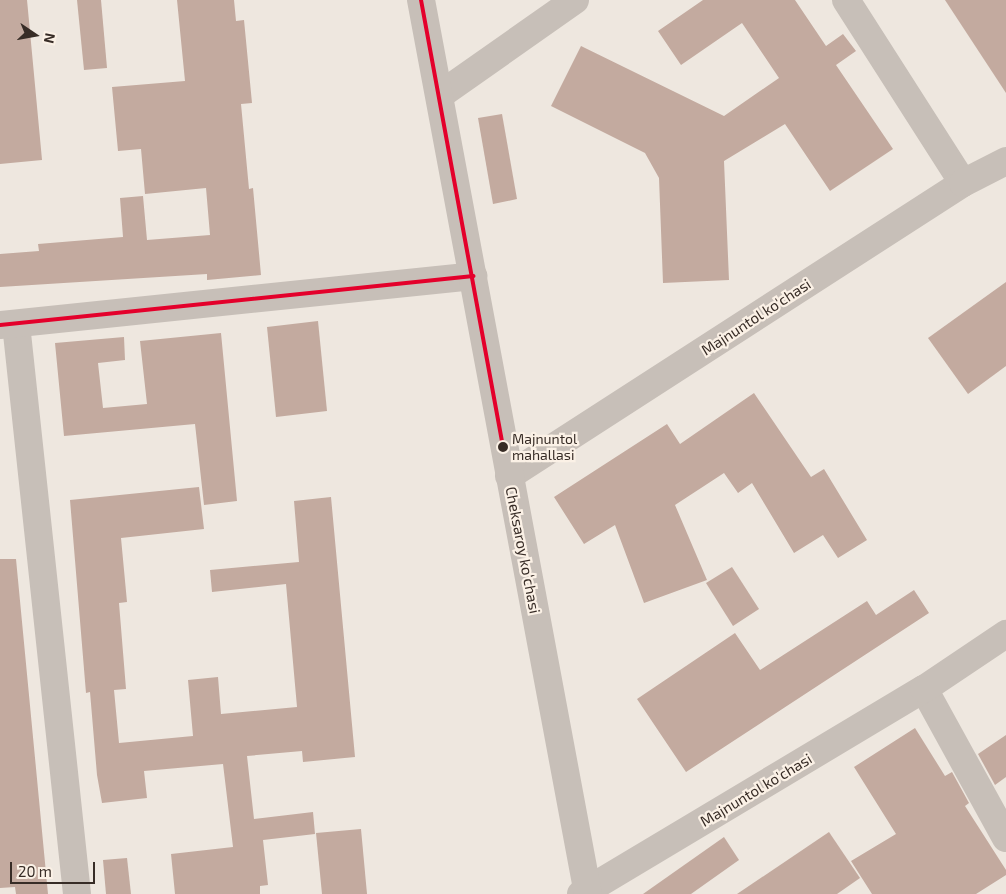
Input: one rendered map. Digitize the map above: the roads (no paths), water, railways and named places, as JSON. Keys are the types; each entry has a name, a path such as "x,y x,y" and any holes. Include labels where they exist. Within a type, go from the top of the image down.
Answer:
{"street":[{"name":"Cheksaroy koʻchasi","path":"421,0 440,95 585,893"},
{"path":"440,95 575,0"},
{"path":"846,0 963,183"},
{"name":"Majnuntol ko'chasi","path":"509,476 963,183 1006,162"},
{"path":"77,894 8,325 473,276"},
{"name":"Majnuntol ko'chasi","path":"585,893 924,689 1006,634"},
{"path":"924,689 1006,838"}],"place":[{"name":"Majnuntol mahallasi","path":"503,447"}]}
